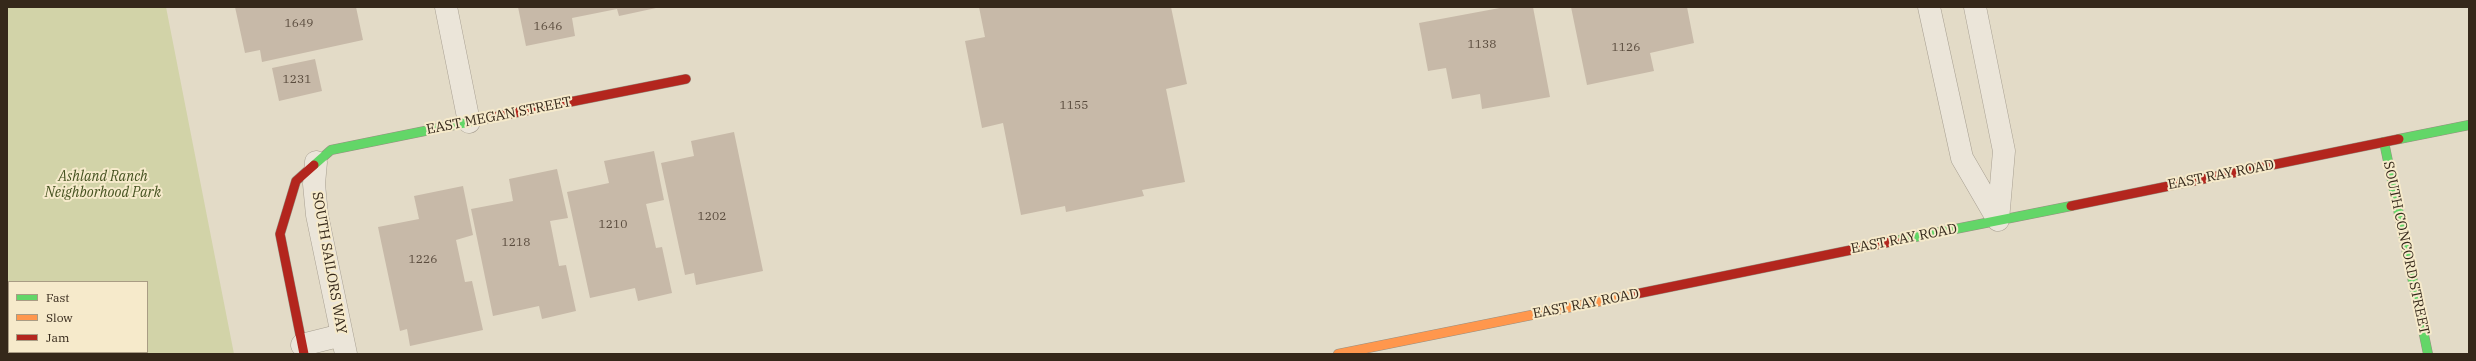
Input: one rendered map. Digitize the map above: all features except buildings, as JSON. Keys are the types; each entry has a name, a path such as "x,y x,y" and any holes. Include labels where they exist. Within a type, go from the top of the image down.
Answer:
{"main road":[{"name":"EAST MEGAN STREET","path":"316,162 331,150 686,78"},
{"name":"EAST RAY ROAD","path":"1338,354 2469,125"},
{"name":"SOUTH CONCORD STREET","path":"2384,142 2428,354"},
{"name":"SOUTH SAILORS WAY","path":"303,350 280,234 296,181 316,162"}],"street":[{"path":"446,7 469,122"},
{"path":"1929,7 1962,158 1998,220"},
{"path":"1975,7 2004,151 1998,220"},
{"name":"SOUTH SAILORS WAY","path":"316,162 314,184 317,215 344,344"},
{"path":"303,350 344,344"}],"green space":[{"name":"Ashland Ranch Neighborhood Park","path":"7,7 166,7 234,354 7,354"}],"traffic: fast":[{"path":"314,165 331,150 479,120"},
{"path":"2399,139 2469,125"},
{"path":"2384,142 2428,354"},
{"path":"1895,241 2071,206"}],"traffic: slow":[{"path":"1338,354 1636,294"}],"traffic: jam":[{"path":"479,120 686,79"},
{"path":"2071,206 2399,139"},
{"path":"304,354 280,234 296,181 314,165"},
{"path":"1636,294 1895,241"}]}
